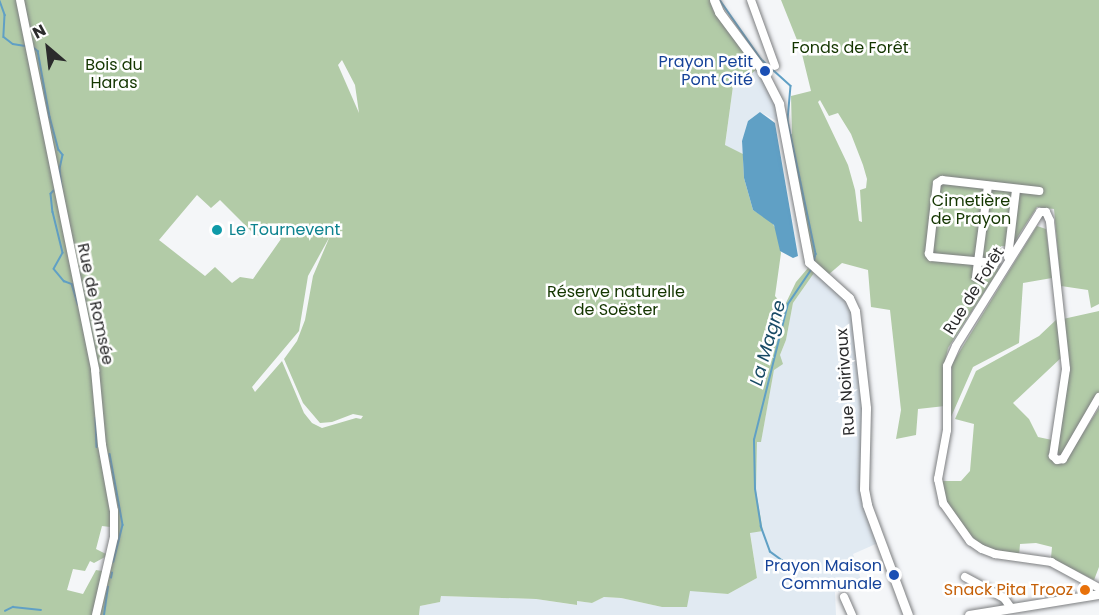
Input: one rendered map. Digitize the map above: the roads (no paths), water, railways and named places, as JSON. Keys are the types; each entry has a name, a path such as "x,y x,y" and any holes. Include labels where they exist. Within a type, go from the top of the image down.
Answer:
{"main road":[{"name":"Rue Noirivaux","path":"714,0 719,12 762,70 779,104 807,258 812,266 849,298 855,311 866,408 864,489 867,505 908,615"},
{"path":"969,615 1099,594"}],"street":[{"name":"Rue de Romsée","path":"20,0 95,370 102,445 114,511 114,537 96,615"},
{"path":"751,0 775,66"},
{"path":"995,263 931,257 929,254 937,183 942,180 1039,191"},
{"path":"976,278 988,186"},
{"path":"1008,261 1016,190"},
{"name":"Rue de Forêt","path":"1099,397 1063,459 1057,460 1053,456 1066,369 1050,221 1046,212 1040,212 956,345 947,366 947,429 938,479 943,503 970,541 995,554 1051,562 1099,588"},
{"path":"965,577 1004,598 1011,608"},
{"path":"844,597 852,615"}],"water":[{"path":"760,112 775,123 798,256 793,258 780,251 774,225 753,210 744,178 742,141 748,121"}],"waterway":[{"name":"La Magne","path":"720,0 761,59 791,86 788,121 816,254 814,263"},
{"path":"0,1 5,15 4,37 13,44 25,46"},
{"path":"32,46 38,51 50,117 59,150 63,155 60,169 62,188"},
{"path":"54,191 51,194 53,212 63,253 54,269 64,281 72,284 78,304"},
{"name":"La Magne","path":"792,568 770,552 761,527 755,489 754,440 788,304 811,270"},
{"path":"96,418 97,447"},
{"path":"110,454 123,525 114,562"},
{"path":"111,578 112,573"},
{"path":"104,615 108,587"},
{"path":"5,611 13,607 41,610"}],"place":[{"name":"Prayon Petit Pont Cité","path":"765,71"},
{"name":"Le Tournevent","path":"217,230"},
{"name":"Prayon Maison Communale","path":"894,575"},
{"name":"Snack Pita Trooz","path":"1085,590"}],"park label":[{"name":"Fonds de Forêt","path":"850,48"},
{"name":"Bois du Haras","path":"114,74"},
{"name":"Cimetière de Prayon","path":"971,210"},
{"name":"Réserve naturelle de Soëster","path":"616,301"}]}
